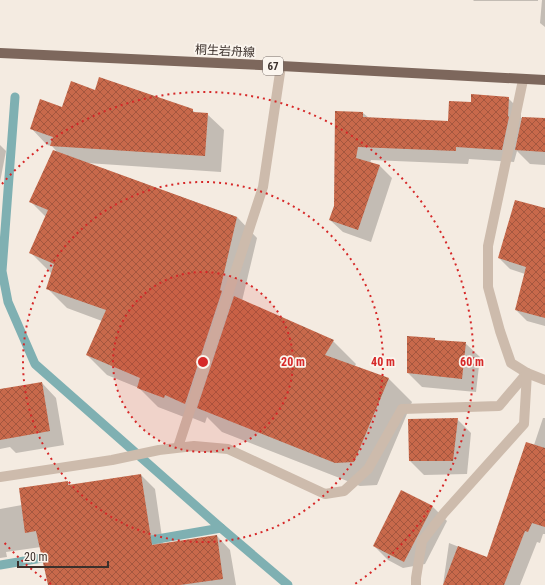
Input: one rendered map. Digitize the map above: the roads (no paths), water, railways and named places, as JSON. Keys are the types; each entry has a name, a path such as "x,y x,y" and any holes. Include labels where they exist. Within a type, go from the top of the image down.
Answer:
{"main road":[{"name":"桐生岩舟線","path":"0,53 545,80"}],"street":[{"path":"178,448 263,187 281,66"},
{"path":"523,80 488,246 488,286 500,331 511,363 528,373 545,380"},
{"path":"0,477 194,446 228,449 325,494 344,491 368,469 402,409 499,406 528,373"},
{"path":"416,585 422,541 444,513 524,424 528,373"}],"waterway":[{"path":"15,97 2,271 8,302 35,364 288,585"},
{"path":"140,542 221,528"},
{"path":"0,565 54,556"}]}
